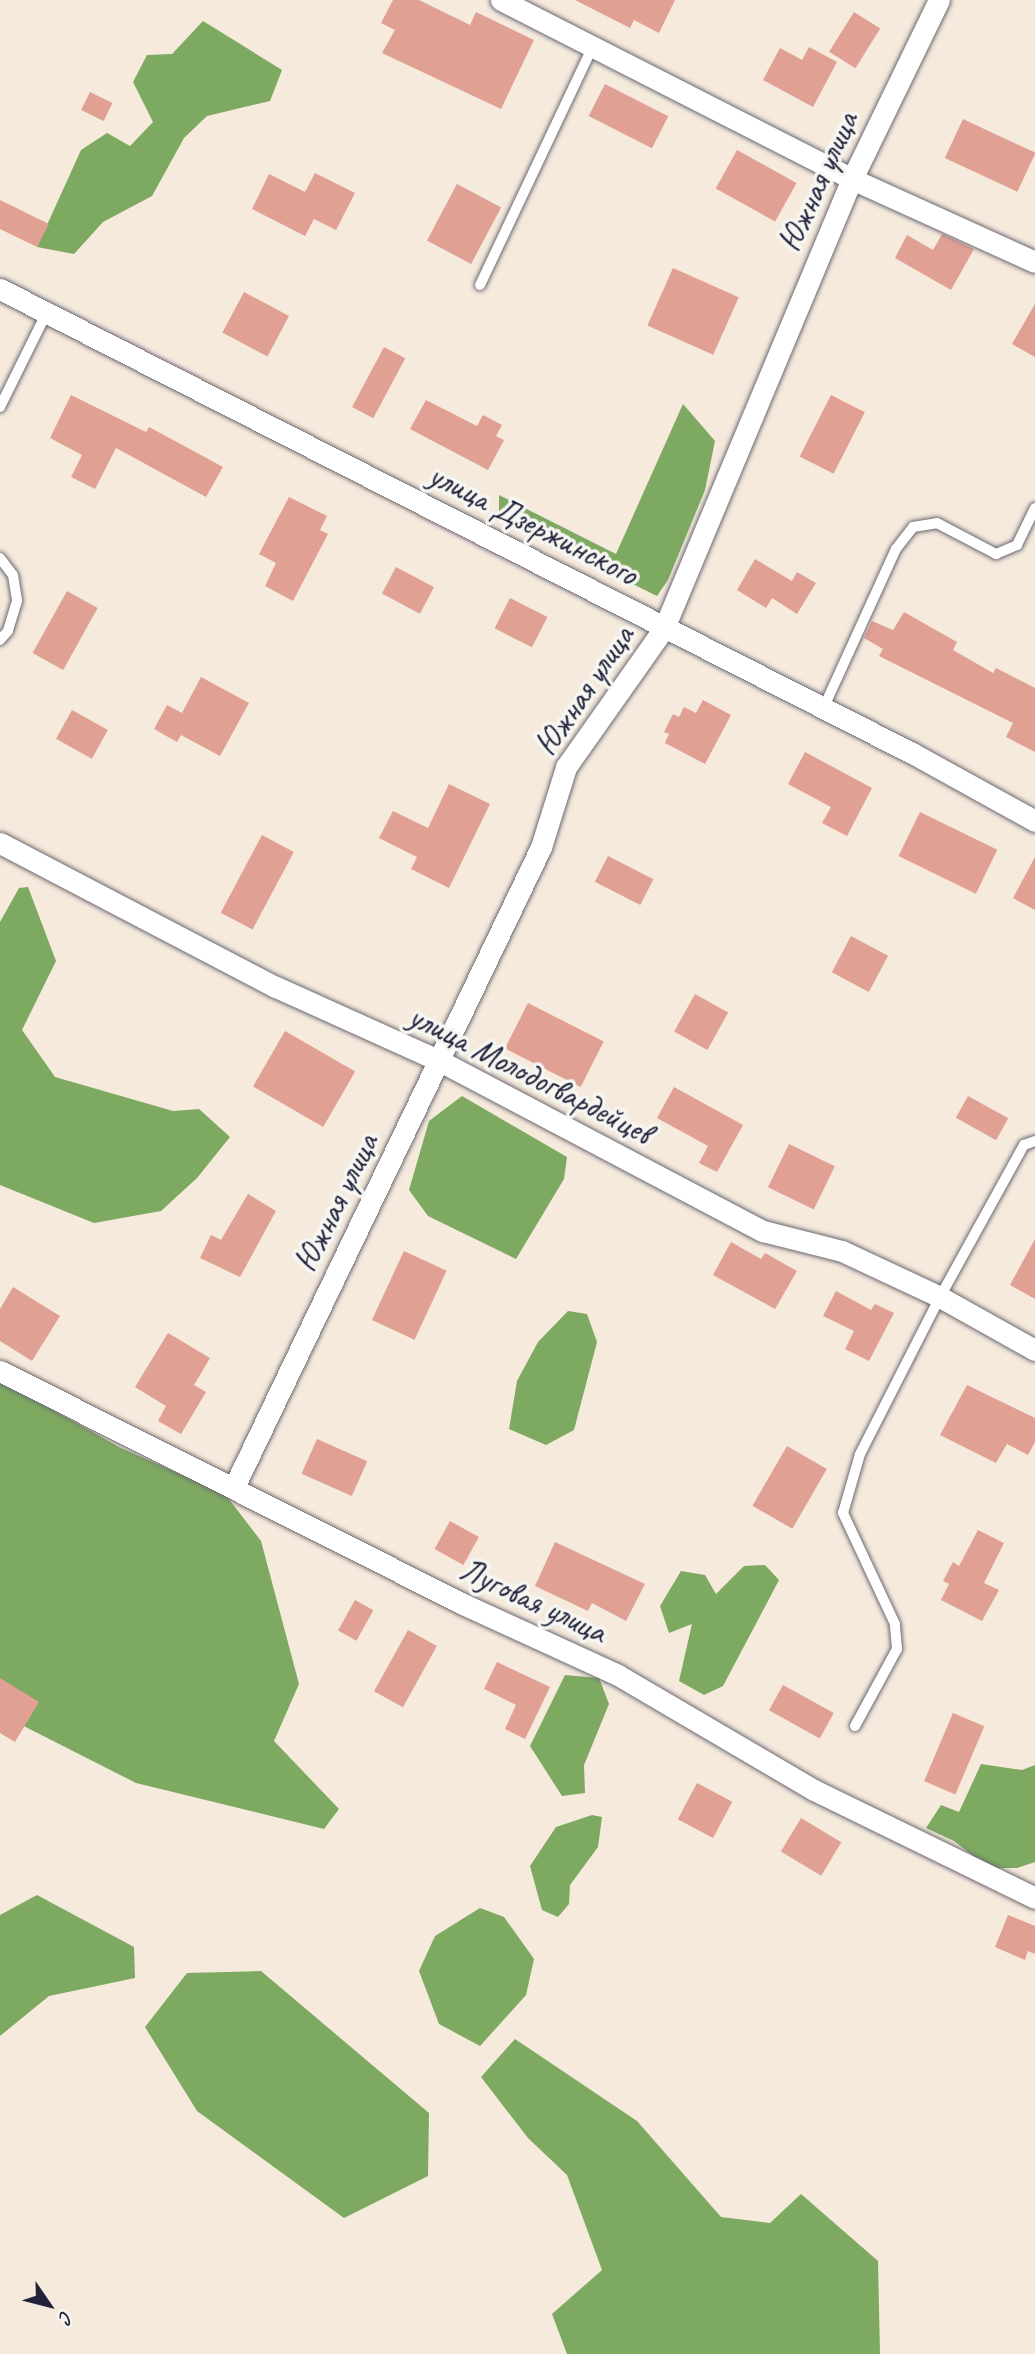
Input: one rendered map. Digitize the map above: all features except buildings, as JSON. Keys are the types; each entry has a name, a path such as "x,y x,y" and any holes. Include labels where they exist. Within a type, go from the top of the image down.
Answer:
{"street":[{"path":"501,0 852,178 1035,261"},
{"name":"Южная улица","path":"234,1487 541,847 566,767 664,628 852,178 939,0"},
{"name":"улица Дзержинского","path":"0,289 823,709 1035,821"},
{"name":"улица Молодогвардейцев","path":"0,843 276,987 440,1061 763,1231 842,1251 940,1297 1035,1350"},
{"name":"Луговая улица","path":"0,1371 463,1604 618,1675 814,1790 1035,1898"}],"lane":[{"path":"480,285 592,48"},
{"path":"0,407 47,312"},
{"path":"823,709 896,549 913,527 937,523 996,554 1017,545 1035,508"},
{"path":"0,558 13,575 17,601 8,631 0,640"},
{"path":"855,1726 897,1648 895,1623 843,1513 860,1454 940,1297 1024,1145 1035,1141"}],"green space":[{"path":"203,21 282,70 270,101 207,116 184,138 152,196 103,222 74,254 37,247 81,150 107,133 130,146 153,122 133,82 147,55 172,54"},
{"path":"683,404 715,441 705,490 668,580 657,596 499,518 499,495 616,554"},
{"path":"28,887 56,961 22,1030 55,1077 173,1111 199,1109 230,1137 197,1178 161,1211 94,1223 0,1185 0,922 19,888"},
{"path":"462,1096 567,1157 564,1179 516,1259 428,1216 409,1190 429,1121"},
{"path":"568,1311 587,1314 597,1342 574,1430 546,1445 509,1429 517,1381 538,1342"},
{"path":"0,1380 119,1447 225,1494 261,1541 299,1684 274,1741 339,1809 324,1829 136,1783 0,1714"},
{"path":"765,1565 779,1580 723,1686 704,1695 679,1681 692,1624 669,1633 660,1606 681,1571 705,1575 716,1594 744,1566"},
{"path":"565,1675 599,1678 609,1704 584,1765 585,1793 562,1796 530,1746"},
{"path":"981,1764 1022,1770 1035,1765 1035,1862 1017,1868 989,1868 954,1841 926,1828 941,1805 959,1812"},
{"path":"592,1815 602,1817 598,1847 570,1885 569,1904 558,1917 542,1910 530,1866 556,1827"},
{"path":"37,1895 134,1947 135,1978 49,1996 0,2036 0,1915"},
{"path":"480,1908 504,1917 534,1959 526,1995 480,2046 439,2024 419,1971 435,1936"},
{"path":"261,1971 429,2113 428,2176 344,2218 197,2111 145,2027 187,1973"},
{"path":"515,2039 637,2121 721,2217 770,2223 801,2194 878,2261 880,2354 567,2354 552,2314 602,2270 567,2175 528,2138 481,2077"}]}
